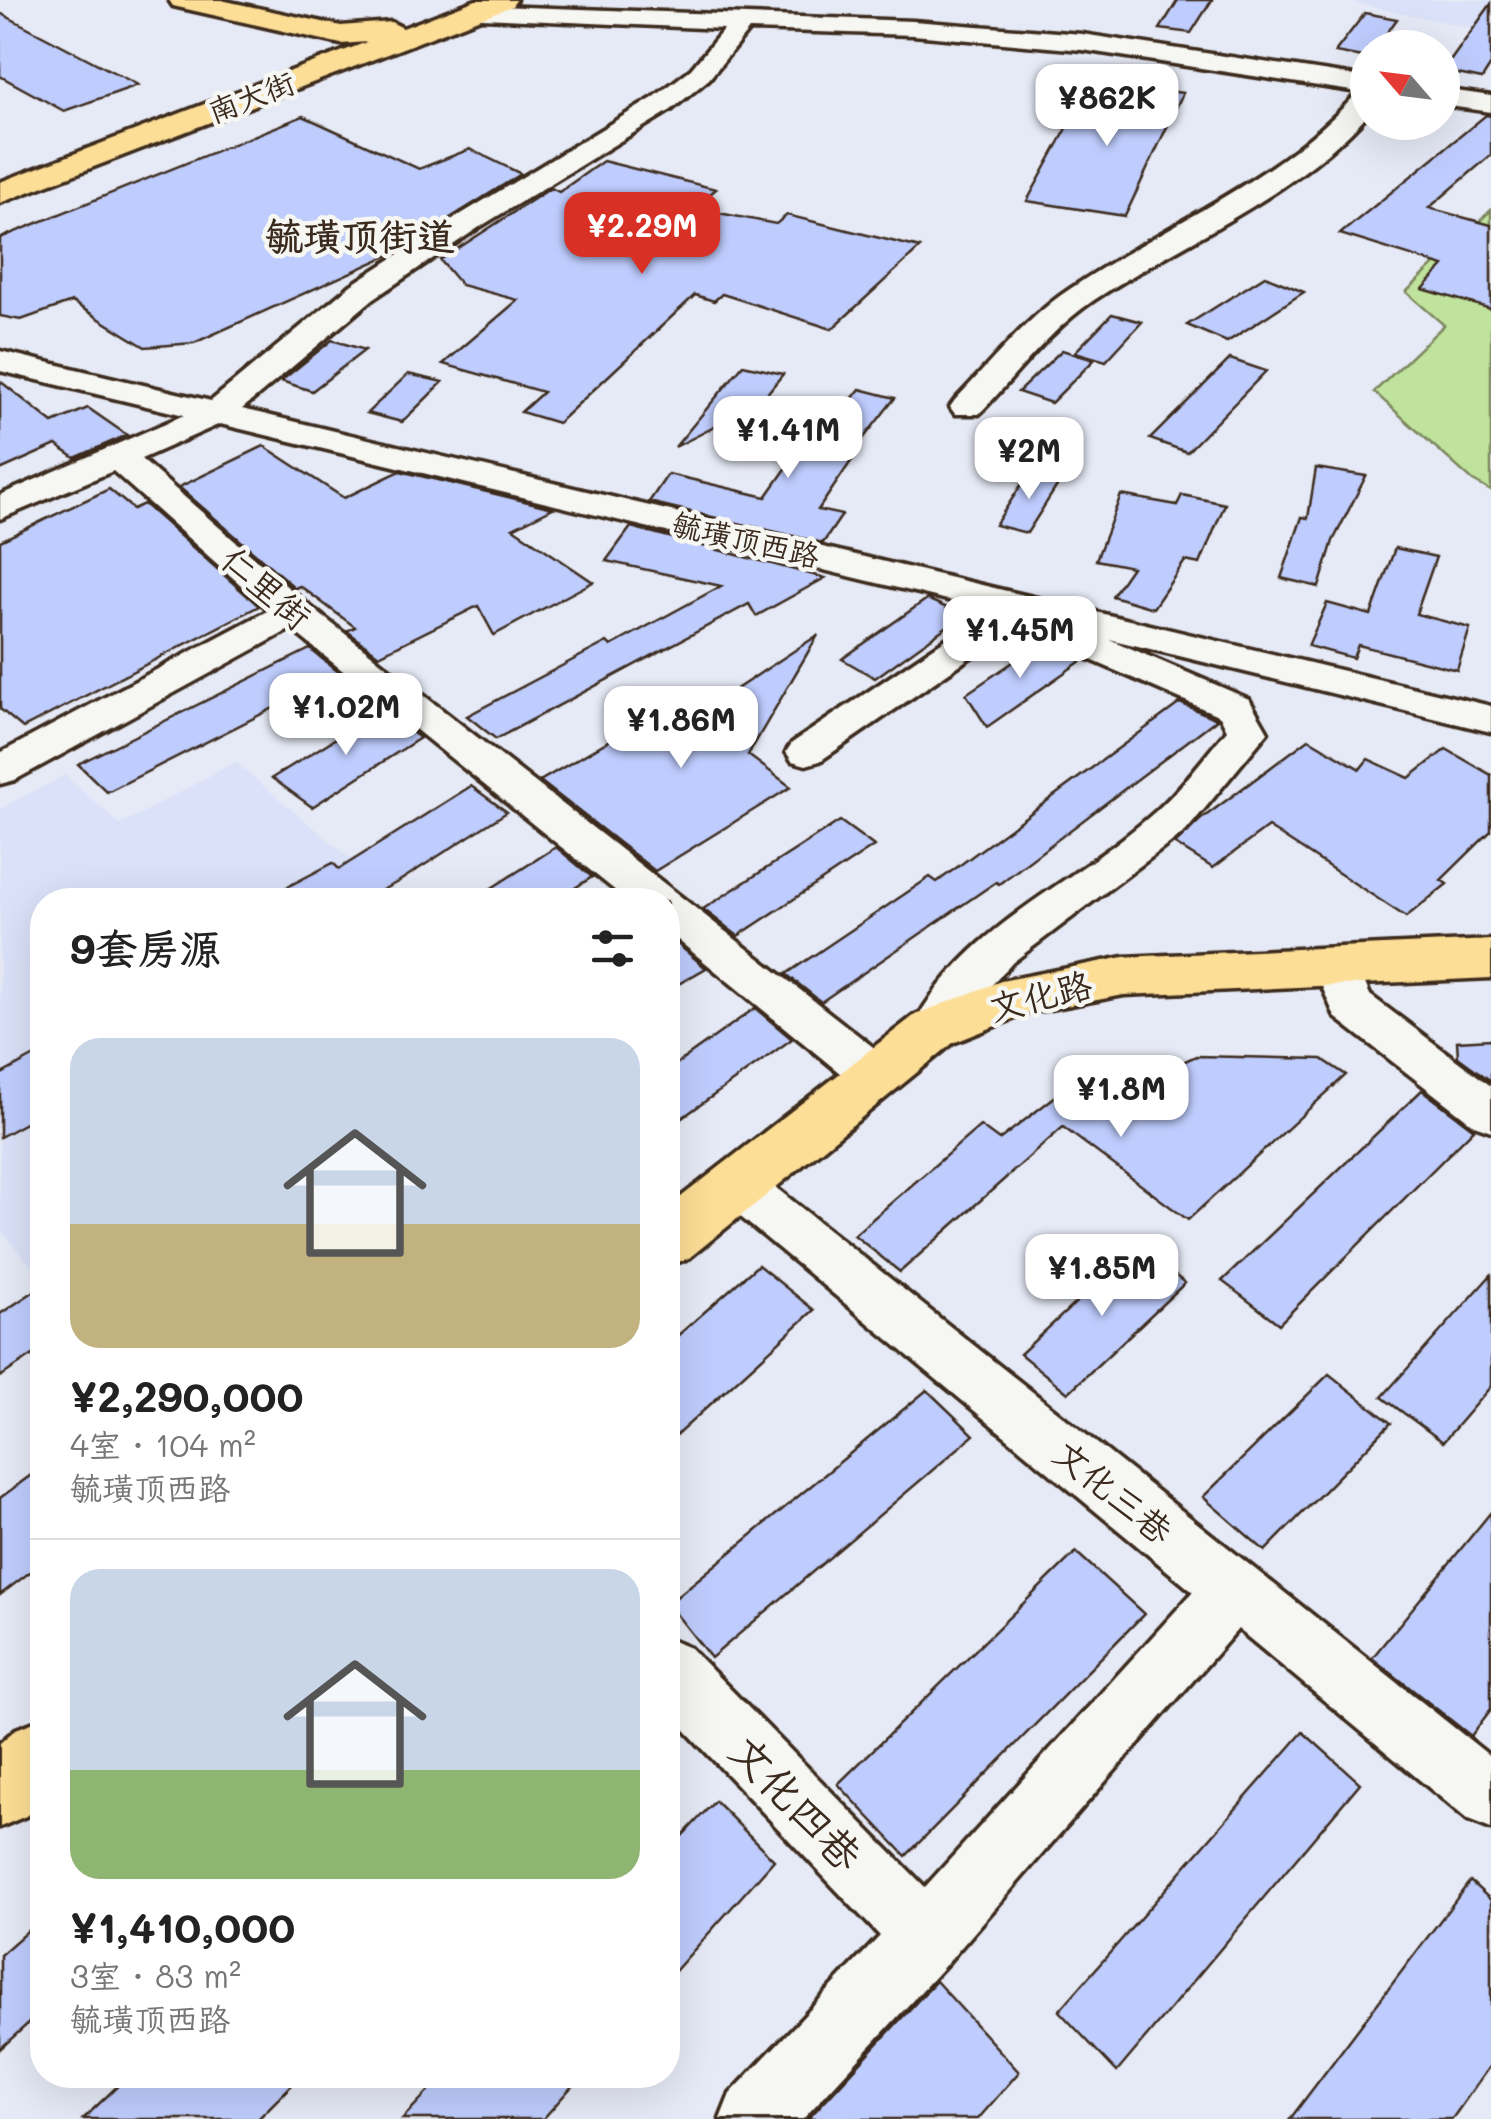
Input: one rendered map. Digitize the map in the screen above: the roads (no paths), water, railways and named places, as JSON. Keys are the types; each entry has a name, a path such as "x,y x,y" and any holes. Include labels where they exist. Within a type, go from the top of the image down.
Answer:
{"main road":[{"path":"184,0 385,18 435,18 469,12"},
{"name":"南大街","path":"0,165 435,0"},
{"name":"南大街","path":"0,194 502,0"},
{"path":"278,10 342,35 412,28 469,12"},
{"path":"266,61 291,36 278,10"},
{"name":"文化路","path":"680,1232 934,1029 1020,995 1124,976 1491,959"},
{"path":"0,1790 30,1765"}],"street":[{"path":"469,12 745,20 1082,42 1350,83"},
{"path":"0,508 216,413 362,292 468,222 662,104 700,74 745,20"},
{"path":"1460,100 1491,104"},
{"path":"967,407 1077,297 1308,156 1350,120"},
{"name":"毓璜顶西路","path":"0,361 1491,720"},
{"name":"仁里街","path":"117,456 294,612 641,888"},
{"path":"934,1029 962,988 997,950 1172,821 1248,732 1235,708 1016,609 955,588"},
{"path":"806,752 1016,609"},
{"path":"0,770 294,612"},
{"path":"680,919 874,1074"},
{"path":"1336,965 1351,1005 1491,1112"},
{"name":"文化三巷","path":"737,1185 1491,1797"},
{"path":"755,2119 926,1936 1236,1589"},
{"name":"文化四巷","path":"680,1681 926,1936"}],"district":[{"name":"毓璜顶街道","path":"360,235"}]}
